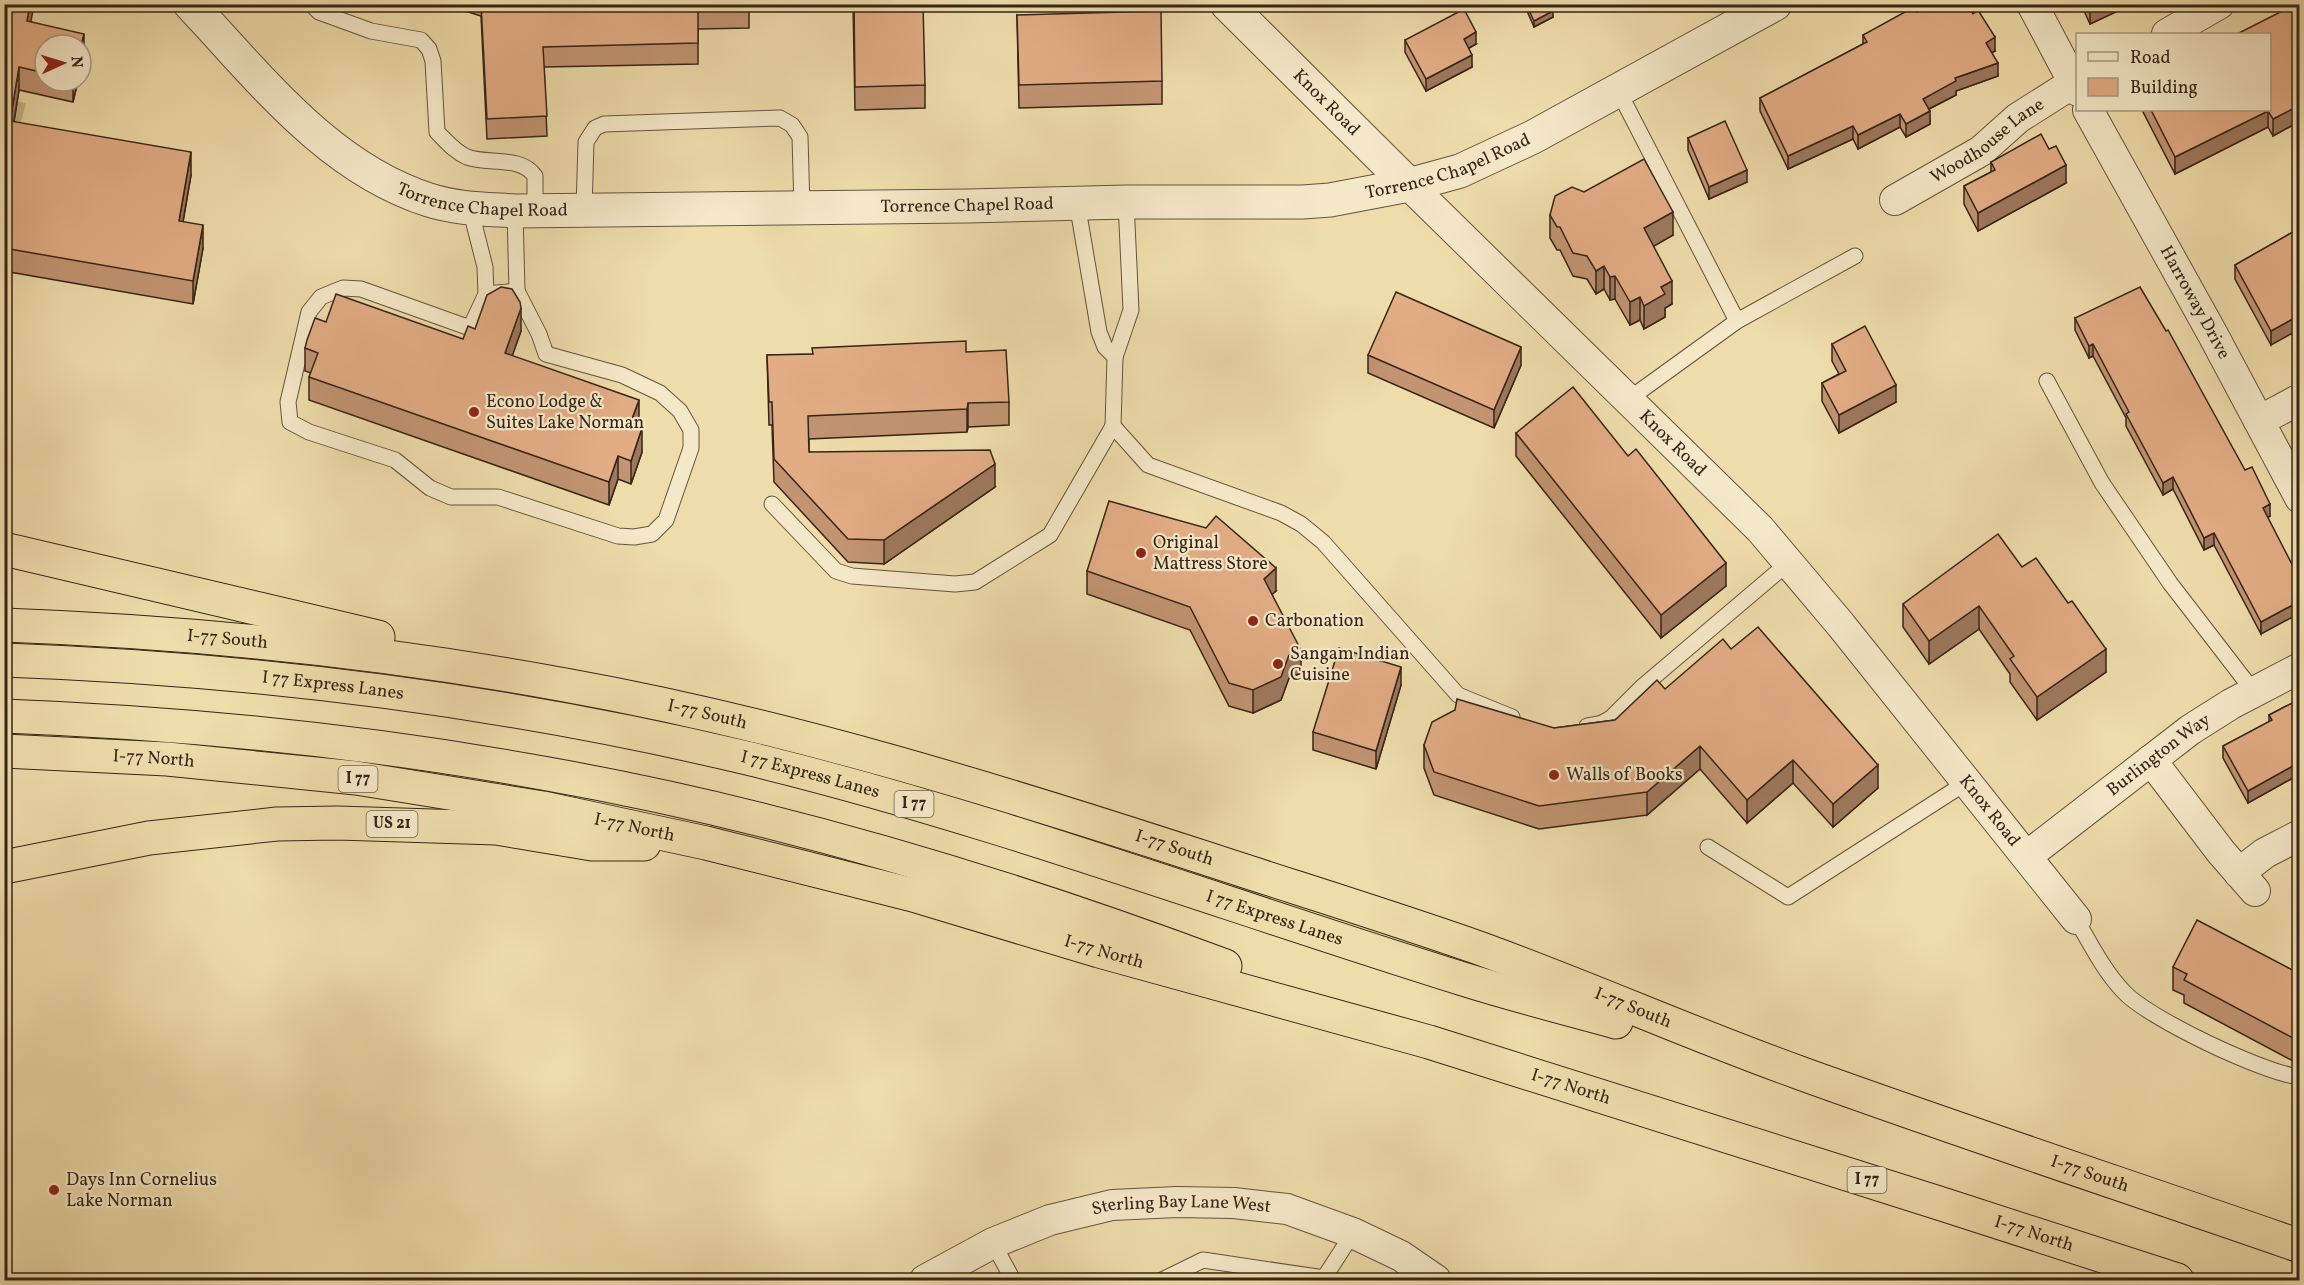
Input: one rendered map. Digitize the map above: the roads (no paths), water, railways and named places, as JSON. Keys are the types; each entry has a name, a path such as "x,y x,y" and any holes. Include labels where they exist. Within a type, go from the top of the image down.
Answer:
{"highway":[{"path":"4,549 331,626 566,685"},
{"name":"I-77 South","path":"4,625 165,633 372,654 566,685 758,726 948,778 1477,947 1797,1072 2300,1246"},
{"name":"I 77 Express Lanes","path":"4,660 174,668 367,688 560,718 750,759 938,810 1466,980 1797,1072"},
{"name":"I 77","path":"4,716 170,725 360,744 550,774 701,806 922,865 1108,922 1429,1042"},
{"name":"I-77 North","path":"4,751 167,759 356,778 543,808 706,843 914,895 1099,951 1429,1042 1945,1205 2176,1281"},
{"name":"US 21","path":"4,867 149,838 277,824 338,823 496,828 592,844 706,843"}],"street":[{"name":"Torrence Chapel Road","path":"190,4 287,107 327,145 384,181 429,200 470,208 525,211 1330,200 1409,185 1460,171 1533,137 1775,4"},
{"name":"Knox Road","path":"1227,4 1760,529 1787,564 1841,625 2076,920"},
{"path":"2032,4 2076,84"},
{"path":"2168,33 2219,4"},
{"name":"Woodhouse Lane","path":"1895,200 1981,151 2018,118 2076,84"},
{"name":"Harroway Drive","path":"2089,111 2300,498"},
{"path":"2259,421 2300,399"},
{"name":"Burlington Way","path":"2027,856 2190,730 2300,668"},
{"path":"2151,760 2221,852 2247,882 2265,853 2300,835"},
{"name":"Sterling Bay Lane West","path":"925,1281 993,1243 1050,1220 1112,1205 1177,1202 1234,1203 1287,1209 1353,1233 1401,1256 1436,1281"}],"lane":[{"path":"311,4 319,12 371,31 421,40 429,49 433,60 437,132 457,151 468,157 520,164 535,176 525,211 517,291 539,334 546,354 622,375 660,393 680,411 691,430 691,448 666,520 652,534 634,537 618,536 498,497 451,497 430,488 395,460 309,432 290,422 288,402 309,312 321,297 343,288 361,289 470,328 486,294 485,267 470,208"},
{"path":"1618,90 1737,321"},
{"path":"584,210 586,142 595,128 604,124 780,117 792,125 800,137 802,208"},
{"path":"772,504 836,571 864,577 955,584 975,582 1050,535 1113,426 1115,357 1131,310 1126,202"},
{"path":"1077,203 1099,332 1105,347 1115,357"},
{"path":"1629,399 1737,321 1855,256"},
{"path":"486,294 517,291"},
{"path":"2047,381 2102,483 2170,583 2254,692"},
{"path":"1113,426 1148,465 1281,513 1301,524 1323,542 1458,695 1528,723"},
{"path":"1574,728 1602,723 1611,718 1641,687 1787,564"},
{"path":"1708,847 1788,897 1967,782"},
{"path":"2076,920 2105,970 2125,994 2149,1012 2240,1057 2290,1076 2300,1077"},
{"path":"1162,1281 1203,1260 1324,1278 1353,1233"},
{"path":"993,1243 1013,1281"}],"tunnel":[{"path":"4,113 22,118"}],"place":[{"name":"Econo Lodge & Suites Lake Norman","path":"474,412"},
{"name":"Original Mattress Store","path":"1141,553"},
{"name":"Carbonation","path":"1253,621"},
{"name":"Sangam Indian Cuisine","path":"1278,664"},
{"name":"Walls of Books","path":"1554,775"},
{"name":"Days Inn Cornelius Lake Norman","path":"54,1190"}]}
